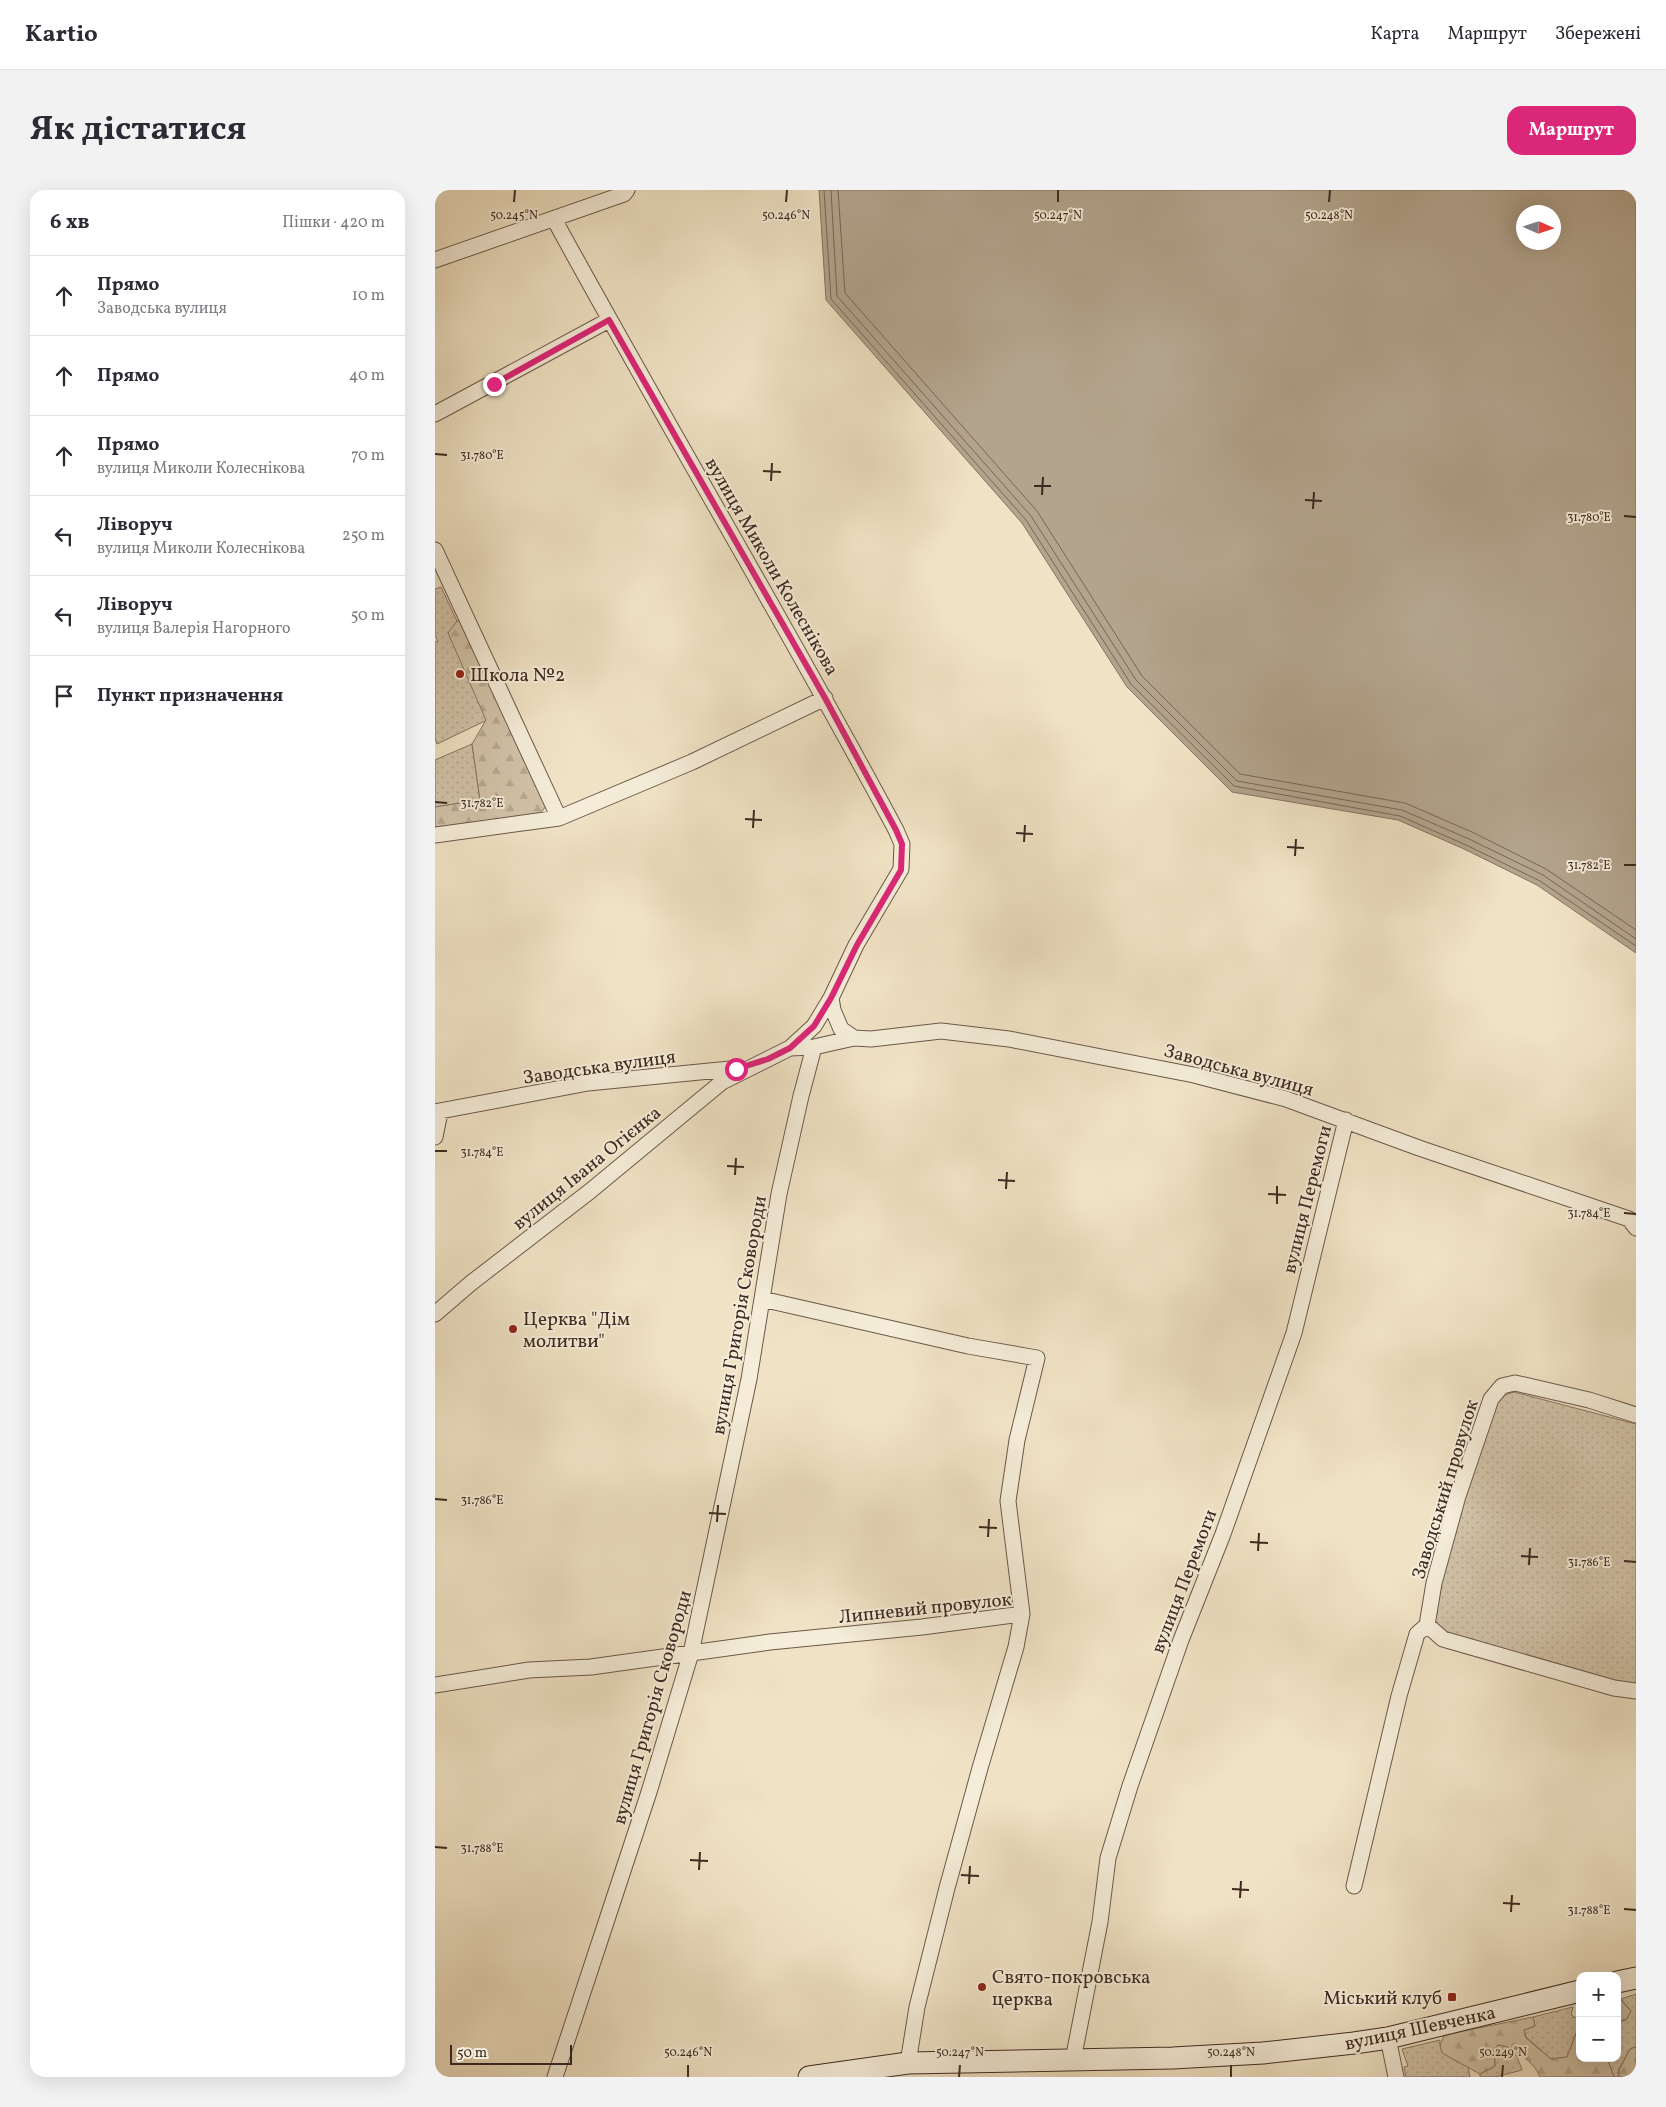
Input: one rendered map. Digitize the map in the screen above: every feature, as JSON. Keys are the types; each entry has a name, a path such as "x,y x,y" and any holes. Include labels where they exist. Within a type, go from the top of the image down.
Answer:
{"street":[{"path":"435,260 554,220 624,194 627,190"},
{"name":"вулиця Миколи Колеснікова","path":"554,220 825,698 902,844 901,870 857,945 832,1004 814,1026 790,1048"},
{"path":"435,414 609,320"},
{"path":"435,550 559,818"},
{"path":"435,835 559,818 692,762 825,698"},
{"path":"832,1004 841,1029 854,1038"},
{"name":"Заводська вулиця","path":"790,1048 814,1047 854,1038 871,1039 941,1031 1009,1039 1194,1075 1286,1099 1419,1148 1629,1219 1636,1228"},
{"name":"вулиця Григорія Сковороди","path":"555,2077 649,1792 691,1653 731,1472 749,1379 779,1194 814,1047"},
{"path":"768,1059 790,1048"},
{"name":"Заводська вулиця","path":"438,1112 588,1084 736,1069 768,1059"},
{"name":"вулиця Івана Огієнка","path":"435,1314 471,1283 589,1192 722,1082 768,1059"},
{"path":"435,1137 438,1112"},
{"name":"вулиця Перемоги","path":"1073,2060 1100,1922 1108,1858 1129,1786 1181,1640 1223,1534 1294,1332 1346,1120"},
{"path":"762,1299 968,1346 1037,1358 1017,1440 1008,1501 1022,1614"},
{"name":"Заводський провулок","path":"1354,1886 1399,1696 1417,1634 1427,1625 1434,1583 1458,1496 1491,1400 1502,1386 1515,1383 1589,1400 1636,1414"},
{"name":"Липневий провулок","path":"435,1686 529,1670 591,1668 770,1642 922,1628 1022,1614 1016,1647 947,1888 917,2007 908,2063"},
{"path":"1427,1625 1443,1639 1614,1688 1636,1691"},
{"path":"1621,1981 1636,1978"},
{"name":"вулиця Шевченка","path":"809,2077 908,2063 1173,2058 1263,2053 1388,2038 1576,1992"},
{"path":"1388,2038 1397,2077"}],"green space":[{"path":"441,587 457,621 449,633 487,720 437,744 435,738 435,642 438,641 435,636 435,589"},
{"path":"472,620 553,797 540,814 435,829 435,807 480,800 472,744 486,720 448,633 457,621"},
{"path":"472,744 480,800 435,807 435,760"},
{"path":"1514,1392 1636,1424 1636,1685 1626,1684 1451,1636 1433,1623 1444,1566 1460,1509 1479,1453 1499,1397"},
{"path":"1636,1994 1636,2047 1630,2049 1619,2069 1619,2077 1614,2077 1608,2062 1621,2062 1621,2021 1626,2020 1631,2011 1621,1999"},
{"path":"1621,2000 1631,2011 1626,2020 1621,2021"},
{"path":"1573,2007 1571,2015 1576,2018 1576,2033 1567,2057 1551,2059 1526,2037 1524,2030 1535,2026 1533,2017"},
{"path":"1533,2017 1535,2026 1524,2030 1526,2038 1551,2059 1567,2057 1576,2033 1576,2062 1608,2062 1614,2077 1540,2077 1523,2056 1510,2048 1498,2045 1494,2050 1495,2066 1480,2074 1442,2053 1440,2046 1444,2035"},
{"path":"1440,2040 1440,2046 1445,2054 1468,2067 1470,2077 1406,2077 1404,2067 1408,2066 1402,2049"},
{"path":"1498,2045 1508,2047 1514,2053 1522,2070 1495,2077 1480,2077 1480,2074 1495,2066 1494,2050"},
{"path":"1636,2047 1636,2077 1619,2077 1619,2070 1630,2049"}],"water":[{"path":"819,190 1636,190 1636,953 1537,885 1464,849 1398,820 1232,792 1127,687 1022,523 826,300"}],"place":[{"name":"Школа №2","path":"460,674"},
{"name":"Церква \"Дім молитви\"","path":"513,1329"},
{"name":"Свято-покровська церква","path":"982,1987"},
{"name":"Міський клуб","path":"1452,1997"}],"route":[{"path":"494,384 609,320 825,698 902,844 901,870 857,945 831,998 814,1026 790,1048 768,1059 736,1069"}]}
